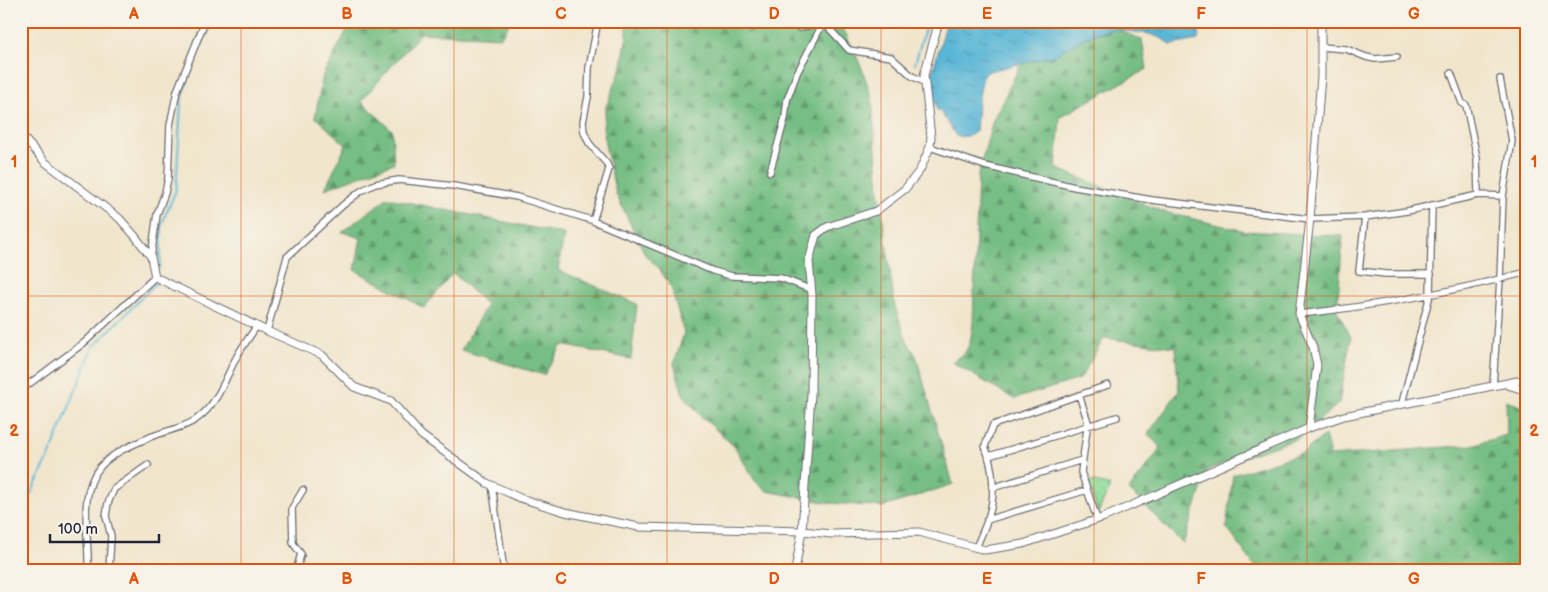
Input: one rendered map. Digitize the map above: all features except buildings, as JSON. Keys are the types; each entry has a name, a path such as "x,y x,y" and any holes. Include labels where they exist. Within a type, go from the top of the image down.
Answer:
{"street":[{"path":"155,277 151,257 157,214 165,193 168,178 170,125 177,91 205,21"},
{"path":"593,221 609,169 590,143 584,132 583,122 588,97 589,68 598,21"},
{"path":"788,21 800,28 815,24 822,25 832,30 838,40 849,50 891,57 912,76 924,82"},
{"path":"795,571 802,531 811,394 812,290 809,261 816,235 827,227 876,211 905,189 920,170 930,147 930,117 924,82 925,67 939,21"},
{"path":"1309,428 1317,365 1313,347 1299,314 1310,218 1321,76 1321,21"},
{"path":"770,172 785,118 787,100 796,73 822,25"},
{"path":"1321,47 1346,49 1375,59 1397,57"},
{"path":"1451,73 1462,103 1466,105 1477,158 1478,196"},
{"path":"1493,386 1500,279 1502,196 1512,140 1500,79"},
{"path":"21,134 45,162 119,218 151,257"},
{"path":"930,147 985,166 1075,187 1152,200 1310,218 1365,217 1407,212 1478,196 1502,196"},
{"path":"267,331 287,257 361,191 375,184 399,180 454,186 516,197 593,221 713,271 732,276 781,278 812,290"},
{"path":"1402,403 1430,295 1432,205"},
{"path":"1365,217 1359,271 1431,274"},
{"path":"1299,314 1333,311 1430,295 1527,272"},
{"path":"155,277 267,331 322,355 354,387 391,401 420,434 492,486 520,498 565,512 639,527 802,531 832,534 919,532 985,550 1023,544 1096,519 1309,428 1344,416 1402,403 1527,380"},
{"path":"21,390 85,342 155,277"},
{"path":"88,571 87,503 90,487 97,471 113,456 132,445 196,420 206,411 216,400 237,356 257,326"},
{"path":"1507,384 1527,391"},
{"path":"976,548 990,514 992,488 991,461 985,446 993,425 1108,385"},
{"path":"1079,395 1088,422 1081,472 1096,519"},
{"path":"989,456 1118,417"},
{"path":"992,488 1082,460"},
{"path":"109,571 111,536 106,516 108,503 114,488 148,465"},
{"path":"492,486 504,571"},
{"path":"296,571 301,554 293,543 292,508 303,490"},
{"path":"988,520 1087,490"}],"green space":[{"path":"352,21 511,21 501,37 421,33 361,101 392,130 394,163 325,189 346,145 315,117 323,75"},
{"path":"627,21 836,21 846,34 861,66 872,98 879,191 895,307 906,339 916,356 953,484 884,507 829,503 767,491 755,481 735,447 701,416 683,394 674,364 684,333 671,287 659,268 646,256 616,194 605,144 603,126 606,107 622,66"},
{"path":"1114,28 1142,40 1147,69 1060,117 1056,168 1164,212 1245,231 1343,236 1337,311 1351,337 1339,403 1299,438 1208,469 1183,544 1129,490 1161,448 1148,434 1179,391 1175,347 1104,338 1080,379 1014,399 952,362 966,350 971,336 978,175 993,120 1020,66 1028,55"},
{"path":"387,198 564,234 558,270 637,304 631,359 562,345 544,375 461,350 487,305 453,273 424,308 355,270 361,238 342,232"},
{"path":"1506,400 1527,409 1527,571 1256,571 1257,569 1226,527 1233,475 1303,453 1325,435 1330,456 1472,445 1507,435"},
{"path":"1088,480 1110,486 1098,513"}],"water":[{"path":"947,21 1205,21 1200,29 1198,40 1171,45 1161,38 1150,34 1113,29 1088,36 1053,56 989,71 983,76 978,102 976,131 969,135 956,136 940,111 937,110 930,80"}],"waterway":[{"path":"160,268 162,223 176,190 181,102 196,53 214,21"},
{"path":"915,64 927,21"},
{"path":"21,513 50,455 93,347 157,282"}]}
